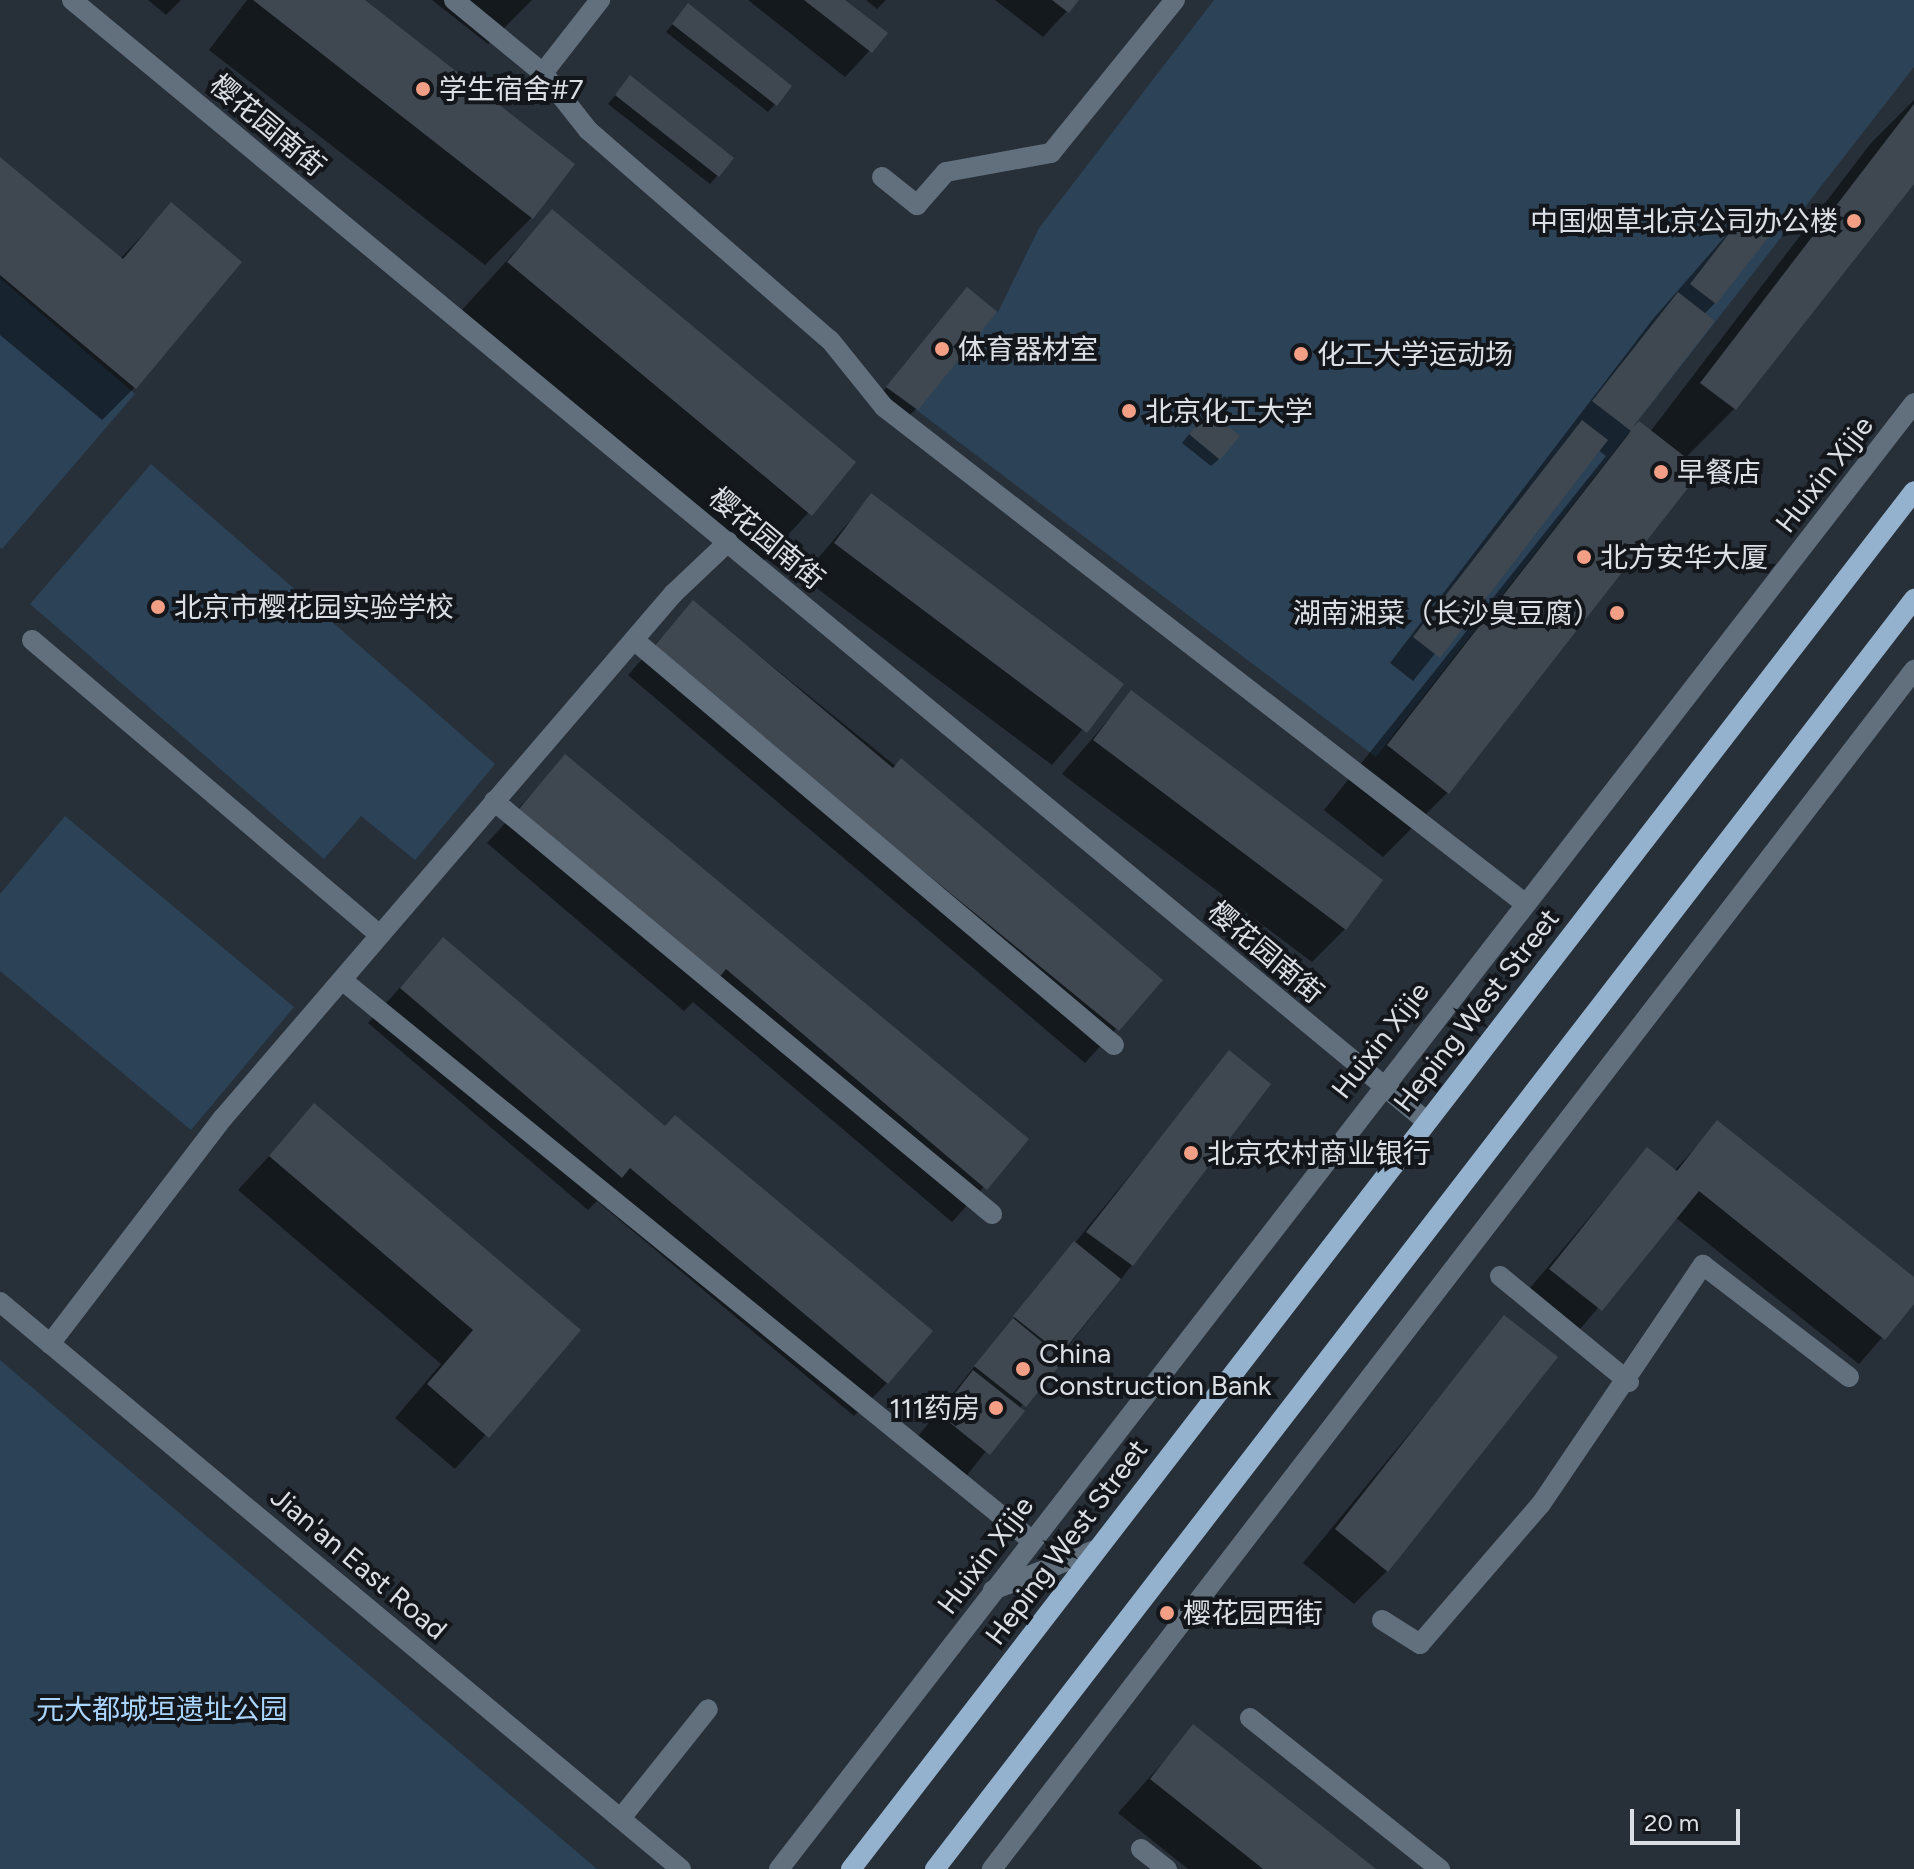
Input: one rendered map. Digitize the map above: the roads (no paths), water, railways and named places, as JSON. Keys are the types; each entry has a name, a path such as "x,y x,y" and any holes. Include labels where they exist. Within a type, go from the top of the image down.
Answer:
{"main road":[{"name":"Heping West Street","path":"851,1869 1914,491"},
{"path":"935,1869 1914,599"}],"street":[{"name":"樱花园南街","path":"72,0 1426,1121"},
{"path":"454,0 543,73 588,130 830,340 884,407 1523,902"},
{"path":"543,73 600,0"},
{"path":"882,177 917,205 946,172 1051,153 1175,0"},
{"name":"Huixin Xijie","path":"779,1869 1381,1084 1914,403"},
{"path":"50,1344 223,1118 634,640 728,542"},
{"path":"32,640 379,934"},
{"path":"634,640 1114,1045"},
{"path":"992,1869 1914,670"},
{"path":"494,801 992,1214"},
{"path":"342,980 1031,1540"},
{"path":"1382,1620 1420,1644 1541,1504 1629,1382 1703,1265 1849,1377"},
{"path":"1500,1276 1629,1382"},
{"name":"Jian'an East Road","path":"0,1302 681,1869"},
{"path":"993,1590 1095,1550"},
{"path":"621,1818 708,1709"},
{"path":"1250,1718 1440,1869"},
{"path":"1141,1849 1167,1869"}],"place":[{"name":"学生宿舍#7","path":"423,89"},
{"name":"中国烟草北京公司办公楼","path":"1854,221"},
{"name":"体育器材室","path":"942,349"},
{"name":"化工大学运动场","path":"1301,354"},
{"name":"北京化工大学","path":"1129,411"},
{"name":"早餐店","path":"1661,472"},
{"name":"北方安华大厦","path":"1584,557"},
{"name":"北京市樱花园实验学校","path":"158,607"},
{"name":"湖南湘菜（长沙臭豆腐）","path":"1617,613"},
{"name":"北京农村商业银行","path":"1191,1153"},
{"name":"China Construction Bank","path":"1023,1369"},
{"name":"111药房","path":"996,1408"},
{"name":"樱花园西街","path":"1167,1613"}],"park label":[{"name":"元大都城垣遗址公园","path":"162,1709"}]}
